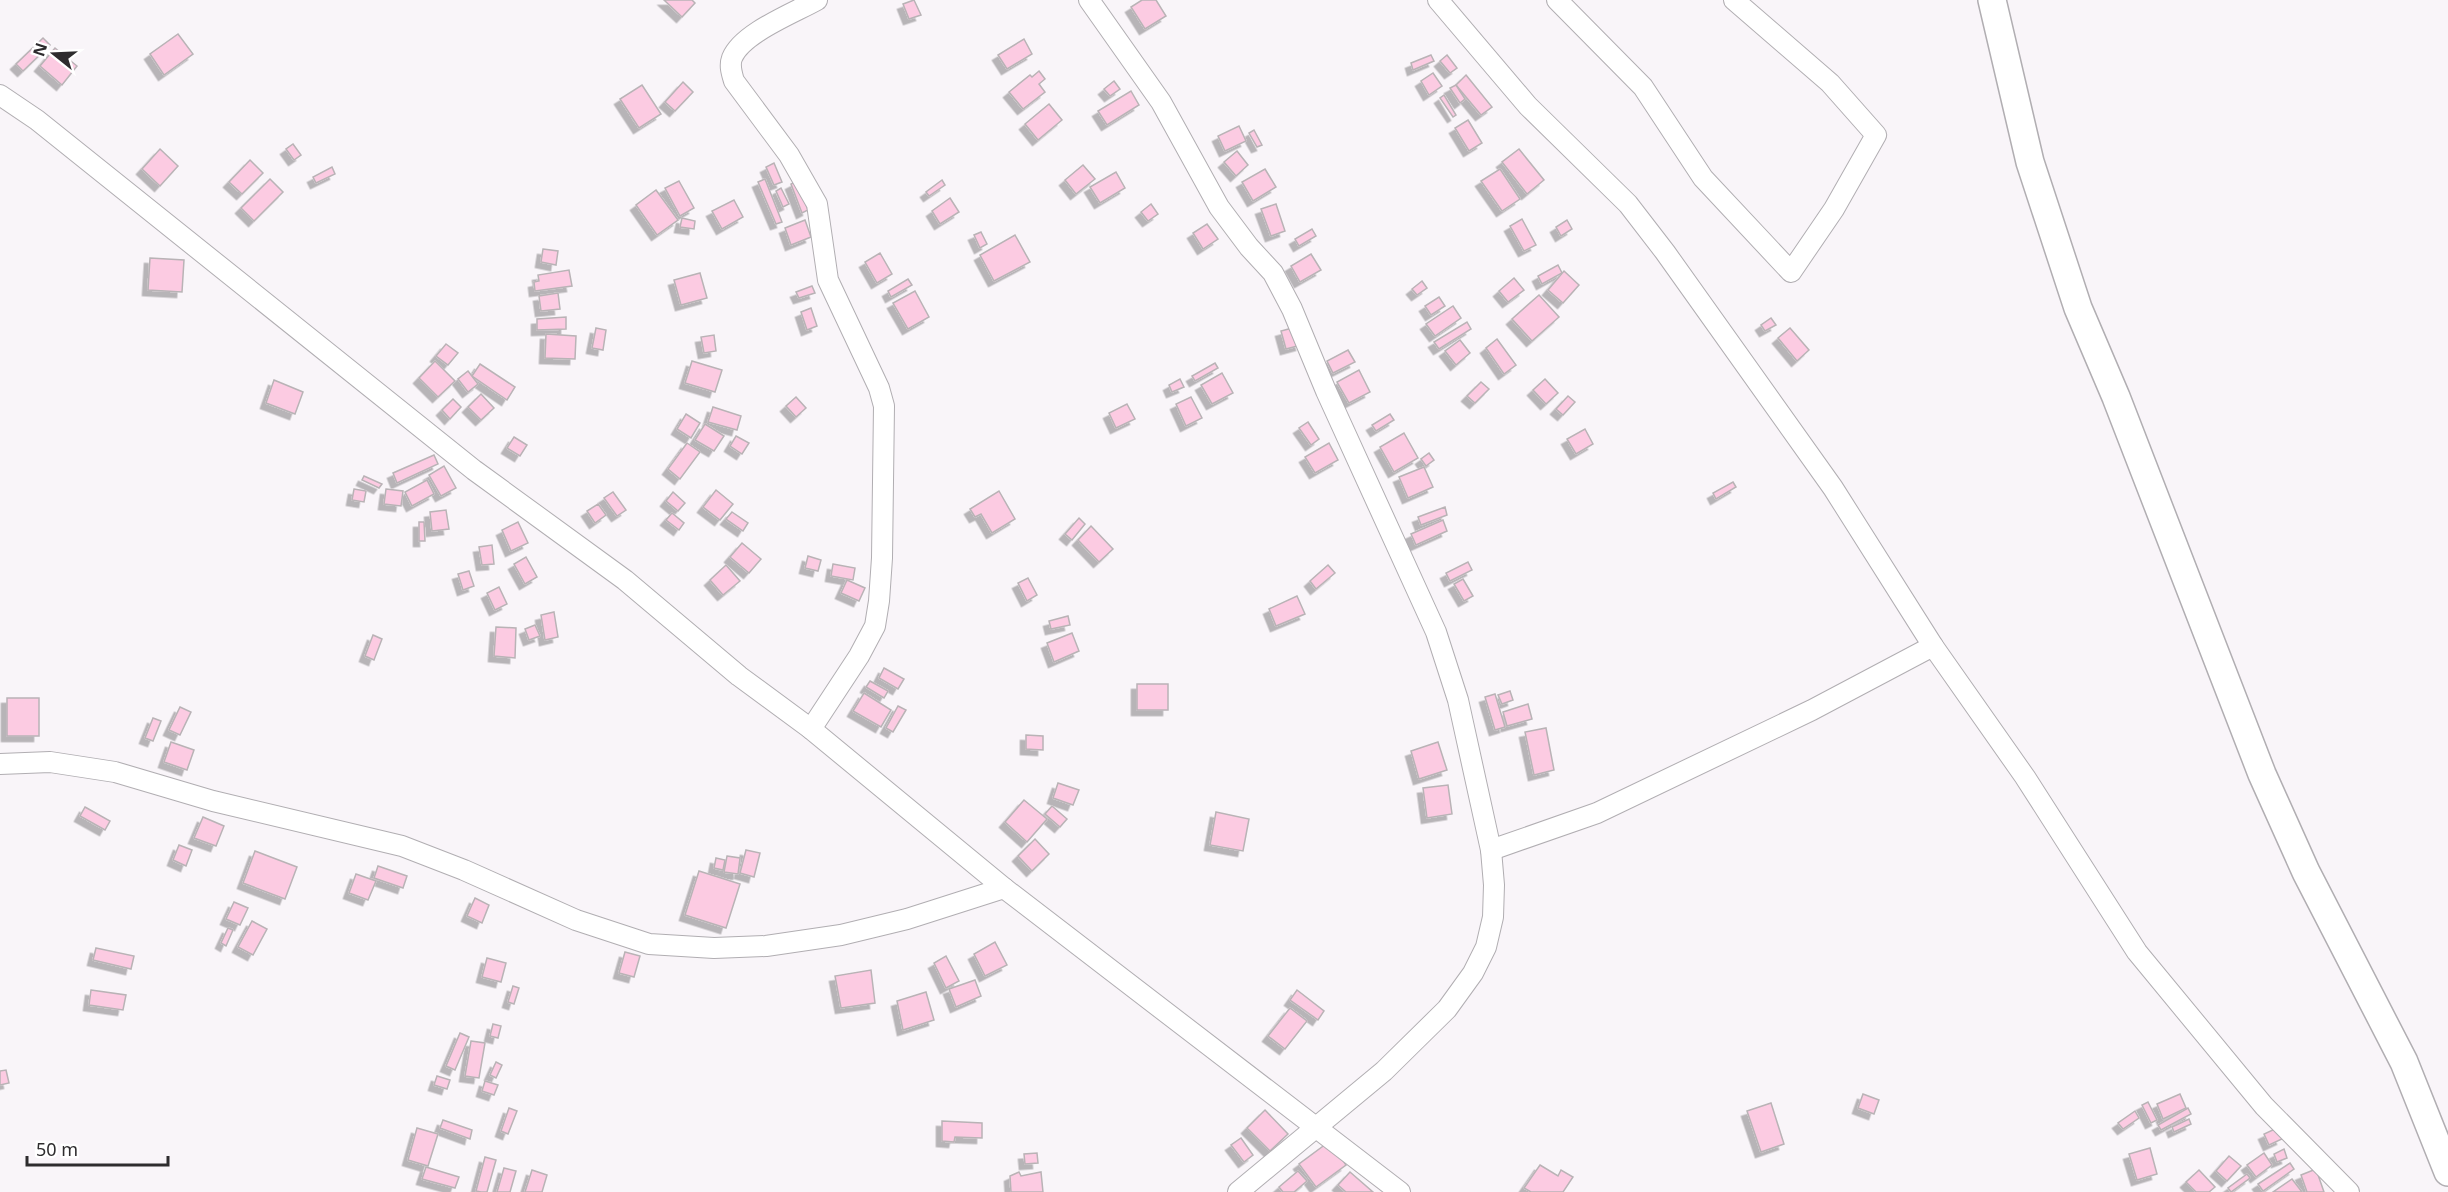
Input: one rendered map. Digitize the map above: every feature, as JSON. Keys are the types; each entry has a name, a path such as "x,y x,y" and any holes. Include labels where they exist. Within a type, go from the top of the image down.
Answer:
{"main road":[{"path":"1992,0 2030,162 2078,308 2116,397 2262,774 2306,872 2404,1062 2448,1172"}],"street":[{"path":"811,729 859,656 875,626 882,558 884,406 879,388 828,280 817,204 789,155 734,81 730,67 732,57 749,38 817,0"},
{"path":"1089,0 1161,102 1219,207 1249,247 1273,273 1292,309 1326,392 1436,633 1458,700 1491,850 1494,885 1493,917 1486,946 1473,972 1447,1010 1384,1071 1238,1192"},
{"path":"1438,0 1528,106 1628,204 1665,252 1833,488 1933,646 2025,777 2137,952 2264,1106 2349,1192"},
{"path":"1557,0 1642,87 1703,178 1791,272 1834,209 1876,135 1830,83 1734,0"},
{"path":"0,95 37,120 474,470 625,580 739,676 811,729 1004,888 1400,1192"},
{"path":"1491,850 1597,813 1812,710 1933,646"},
{"path":"0,764 50,762 115,772 213,801 402,846 464,870 576,920 649,945 714,948 766,946 841,935 907,919 1004,888"}],"building":[{"path":"664,0 692,0 695,3 682,17"},
{"path":"914,0 921,15 909,19 903,4"},
{"path":"1142,0 1156,0 1166,16 1145,29 1131,7"},
{"path":"178,34 193,54 164,75 150,54"},
{"path":"43,38 50,45 23,71 16,64"},
{"path":"1024,39 1032,54 1007,69 998,55"},
{"path":"55,48 77,66 62,85 40,66"},
{"path":"1431,55 1434,61 1413,70 1411,63"},
{"path":"1447,55 1457,68 1450,73 1440,61"},
{"path":"1039,71 1045,79 1039,84 1045,92 1023,109 1009,92 1030,75 1032,77"},
{"path":"1433,73 1442,86 1429,95 1421,81"},
{"path":"1466,75 1492,107 1481,115 1456,85"},
{"path":"1114,81 1120,89 1110,96 1104,89"},
{"path":"683,82 693,92 675,111 665,102"},
{"path":"642,85 661,114 639,128 620,99"},
{"path":"1456,85 1465,99 1460,103 1450,88"},
{"path":"1131,91 1139,105 1107,125 1098,111"},
{"path":"1444,95 1456,115 1453,117 1440,98"},
{"path":"1049,104 1062,120 1038,140 1025,124"},
{"path":"1468,120 1482,143 1469,151 1455,128"},
{"path":"1239,126 1246,141 1225,151 1218,136"},
{"path":"1254,130 1262,145 1257,147 1249,133"},
{"path":"293,144 301,155 294,160 286,149"},
{"path":"160,149 178,166 160,186 142,169"},
{"path":"1519,149 1544,180 1527,194 1502,162"},
{"path":"1237,151 1248,165 1236,176 1224,162"},
{"path":"250,160 263,173 242,194 229,182"},
{"path":"774,163 782,182 774,185 766,167"},
{"path":"1083,165 1095,179 1076,194 1065,180"},
{"path":"332,167 335,174 316,183 313,177"},
{"path":"1265,169 1276,187 1253,201 1242,182"},
{"path":"1500,169 1520,199 1502,211 1481,181"},
{"path":"1116,172 1125,188 1100,203 1090,187"},
{"path":"270,179 283,192 254,221 241,208"},
{"path":"765,179 782,222 776,224 758,182"},
{"path":"942,180 945,185 929,196 926,192"},
{"path":"679,181 694,208 680,216 665,188"},
{"path":"797,181 808,210 802,213 791,184"},
{"path":"781,188 789,204 783,207 776,191"},
{"path":"656,190 678,220 657,235 636,205"},
{"path":"950,198 959,212 940,224 932,211"},
{"path":"734,200 743,217 722,229 712,211"},
{"path":"1151,204 1158,214 1148,221 1141,212"},
{"path":"1276,204 1285,231 1271,236 1261,209"},
{"path":"682,218 695,221 694,229 680,227"},
{"path":"1522,219 1536,245 1524,251 1510,226"},
{"path":"805,220 811,237 791,245 785,228"},
{"path":"1567,220 1572,229 1561,236 1556,227"},
{"path":"1207,224 1218,239 1203,249 1193,233"},
{"path":"1312,229 1316,236 1299,246 1295,239"},
{"path":"981,232 987,244 980,248 974,235"},
{"path":"1015,235 1030,262 994,281 980,255"},
{"path":"543,249 558,251 556,265 541,262"},
{"path":"880,253 892,274 877,283 865,262"},
{"path":"1311,254 1321,270 1300,282 1291,266"},
{"path":"150,258 184,260 182,292 148,290"},
{"path":"1558,265 1562,273 1542,284 1538,276"},
{"path":"569,270 572,286 535,291 534,282 539,281 538,275"},
{"path":"1564,271 1579,285 1563,303 1548,290"},
{"path":"700,273 707,298 681,305 674,280"},
{"path":"1514,278 1524,290 1508,302 1499,291"},
{"path":"908,279 912,285 891,297 888,291"},
{"path":"1422,281 1427,288 1417,295 1412,289"},
{"path":"812,286 815,293 799,298 796,292"},
{"path":"915,291 929,317 908,329 893,303"},
{"path":"558,293 560,309 541,311 539,296"},
{"path":"1539,295 1559,317 1532,341 1512,319"},
{"path":"1439,297 1445,306 1431,315 1425,306"},
{"path":"1453,306 1461,318 1435,336 1426,324"},
{"path":"811,308 817,326 807,330 801,312"},
{"path":"566,317 566,329 537,330 537,319"},
{"path":"1771,318 1776,325 1765,331 1761,325"},
{"path":"1467,322 1471,329 1439,349 1434,342"},
{"path":"1296,327 1301,345 1286,349 1281,331"},
{"path":"596,328 606,330 603,350 592,348"},
{"path":"1790,328 1809,350 1797,361 1778,338"},
{"path":"546,334 576,336 575,359 545,358"},
{"path":"714,335 716,351 704,353 701,337"},
{"path":"1497,339 1516,365 1504,374 1486,348"},
{"path":"1460,340 1470,353 1456,365 1445,351"},
{"path":"446,344 458,353 448,365 436,356"},
{"path":"1348,350 1355,362 1333,373 1327,361"},
{"path":"435,361 455,381 438,397 419,378"},
{"path":"692,361 722,370 715,392 685,383"},
{"path":"1215,363 1218,368 1195,381 1192,376"},
{"path":"480,364 515,387 507,400 472,376"},
{"path":"1359,370 1370,392 1349,403 1337,382"},
{"path":"468,371 478,384 468,392 458,379"},
{"path":"1222,373 1233,393 1212,404 1201,385"},
{"path":"1180,379 1184,387 1172,392 1169,385"},
{"path":"1545,379 1558,393 1546,404 1533,390"},
{"path":"274,380 303,392 295,414 266,403"},
{"path":"1481,382 1489,389 1475,403 1467,396"},
{"path":"481,394 494,408 481,420 468,407"},
{"path":"1568,396 1575,402 1563,415 1556,409"},
{"path":"796,397 806,408 796,417 786,406"},
{"path":"1191,397 1202,418 1186,426 1176,404"},
{"path":"453,399 461,407 450,419 442,410"},
{"path":"1127,404 1135,419 1116,428 1109,413"},
{"path":"713,407 741,416 737,430 708,422"},
{"path":"686,414 700,423 691,438 677,429"},
{"path":"1390,414 1394,420 1376,431 1372,425"},
{"path":"1308,422 1319,439 1311,445 1299,428"},
{"path":"705,424 724,436 714,451 695,440"},
{"path":"1585,429 1593,444 1576,454 1567,439"},
{"path":"1404,433 1418,458 1394,472 1380,447"},
{"path":"736,436 749,443 742,454 730,446"},
{"path":"514,437 527,445 520,456 507,448"},
{"path":"687,443 700,452 680,479 668,469"},
{"path":"1329,443 1338,460 1315,473 1305,457"},
{"path":"1429,453 1434,460 1426,466 1421,459"},
{"path":"434,455 438,464 397,483 393,473"},
{"path":"444,466 456,488 441,496 429,475"},
{"path":"1424,467 1433,487 1408,498 1399,477"},
{"path":"364,476 382,484 379,488 362,480"},
{"path":"427,480 434,494 412,506 405,492"},
{"path":"1733,482 1736,487 1716,499 1713,493"},
{"path":"354,489 366,491 364,502 352,500"},
{"path":"386,489 403,491 401,506 384,504"},
{"path":"716,490 733,504 720,520 703,507"},
{"path":"999,491 1015,519 992,533 981,514 975,517 970,509"},
{"path":"613,492 626,510 617,516 604,498"},
{"path":"673,492 685,503 678,511 666,501"},
{"path":"598,504 606,515 595,523 587,511"},
{"path":"1445,507 1447,515 1421,525 1418,517"},
{"path":"446,510 449,529 432,531 430,512"},
{"path":"732,512 748,523 743,531 726,519"},
{"path":"672,513 684,523 679,530 666,520"},
{"path":"1079,518 1085,524 1072,540 1065,534"},
{"path":"1443,520 1447,531 1416,545 1411,534"},
{"path":"419,522 424,522 425,541 419,541"},
{"path":"518,522 528,543 511,551 502,530"},
{"path":"1091,526 1113,549 1099,562 1078,540"},
{"path":"742,543 761,559 749,573 730,557"},
{"path":"492,545 494,564 482,565 479,547"},
{"path":"808,556 821,560 818,571 805,568"},
{"path":"526,557 537,577 525,584 514,564"},
{"path":"1468,562 1472,570 1450,581 1446,573"},
{"path":"833,564 855,568 853,580 831,576"},
{"path":"726,565 740,581 723,595 710,580"},
{"path":"1328,565 1335,573 1316,589 1310,581"},
{"path":"469,571 474,586 463,590 458,574"},
{"path":"1028,578 1037,595 1027,601 1018,583"},
{"path":"1463,579 1473,596 1464,601 1454,584"},
{"path":"847,580 865,588 859,601 841,593"},
{"path":"499,587 507,604 495,610 487,593"},
{"path":"1297,596 1305,614 1276,626 1269,609"},
{"path":"554,612 558,637 545,640 541,615"},
{"path":"1068,616 1070,625 1051,629 1049,621"},
{"path":"535,625 540,636 529,640 525,629"},
{"path":"496,627 516,628 515,658 494,656"},
{"path":"1072,633 1079,651 1054,662 1047,643"},
{"path":"373,635 382,639 374,660 365,656"},
{"path":"884,668 904,679 898,689 879,678"},
{"path":"870,681 888,691 884,698 866,687"},
{"path":"1137,684 1168,684 1168,710 1137,710"},
{"path":"1510,691 1513,700 1502,704 1498,695"},
{"path":"864,693 891,710 881,727 853,711"},
{"path":"1495,694 1505,727 1495,730 1485,697"},
{"path":"7,698 39,698 39,736 7,736"},
{"path":"1528,704 1532,719 1507,726 1503,712"},
{"path":"898,706 906,710 893,732 886,728"},
{"path":"180,707 191,712 180,735 169,730"},
{"path":"153,718 161,721 153,741 145,738"},
{"path":"1546,728 1554,770 1534,775 1525,732"},
{"path":"1026,735 1043,736 1043,750 1026,749"},
{"path":"171,742 194,750 187,770 164,762"},
{"path":"1438,742 1447,770 1419,779 1411,751"},
{"path":"1058,783 1079,790 1073,805 1053,798"},
{"path":"1448,785 1452,814 1427,818 1423,788"},
{"path":"1024,800 1047,819 1027,842 1005,822"},
{"path":"1052,806 1067,819 1060,827 1045,814"},
{"path":"85,807 110,821 105,830 80,816"},
{"path":"1216,812 1249,819 1243,851 1210,845"},
{"path":"203,817 224,826 216,846 194,838"},
{"path":"1035,839 1049,854 1032,871 1018,856"},
{"path":"179,845 192,850 186,866 173,860"},
{"path":"746,850 760,853 754,877 740,873"},
{"path":"255,851 297,867 285,899 243,883"},
{"path":"727,856 740,858 738,874 724,872"},
{"path":"716,858 725,860 723,870 714,868"},
{"path":"378,866 407,876 403,888 374,878"},
{"path":"699,871 740,884 726,928 685,915"},
{"path":"356,874 376,881 368,900 349,893"},
{"path":"475,898 489,905 482,923 467,916"},
{"path":"234,902 248,908 240,925 226,919"},
{"path":"252,921 267,929 253,955 238,947"},
{"path":"228,928 233,930 226,946 221,943"},
{"path":"995,942 1007,965 985,976 974,954"},
{"path":"96,948 134,956 131,969 93,960"},
{"path":"625,952 640,956 634,977 619,973"},
{"path":"946,956 959,981 946,988 934,963"},
{"path":"487,958 506,963 501,982 482,977"},
{"path":"871,970 875,1003 841,1008 835,976"},
{"path":"975,980 981,996 956,1007 949,989"},
{"path":"513,986 519,988 514,1004 508,1002"},
{"path":"91,990 126,995 123,1010 89,1005"},
{"path":"1297,990 1324,1011 1318,1020 1290,1000"},
{"path":"926,992 934,1020 903,1030 897,1001"},
{"path":"1290,1008 1307,1021 1285,1049 1268,1036"},
{"path":"493,1024 501,1026 498,1038 490,1036"},
{"path":"460,1033 469,1037 455,1070 446,1066"},
{"path":"471,1041 485,1043 479,1078 465,1076"},
{"path":"496,1062 502,1065 496,1078 490,1075"},
{"path":"6,1070 9,1083 0,1085 0,1071"},
{"path":"437,1076 450,1080 447,1089 434,1085"},
{"path":"485,1081 498,1085 494,1095 482,1091"},
{"path":"1863,1094 1879,1100 1874,1114 1858,1108"},
{"path":"2180,1094 2186,1108 2163,1119 2157,1104"},
{"path":"2148,1102 2157,1120 2151,1123 2142,1105"},
{"path":"1771,1103 1784,1144 1761,1152 1747,1111"},
{"path":"509,1108 517,1111 508,1134 501,1131"},
{"path":"2188,1108 2191,1114 2161,1130 2158,1125"},
{"path":"1265,1110 1288,1134 1270,1151 1247,1128"},
{"path":"2135,1111 2139,1118 2123,1129 2118,1123"},
{"path":"2189,1119 2191,1124 2174,1132 2172,1127"},
{"path":"443,1120 472,1130 470,1139 440,1128"},
{"path":"942,1121 982,1123 982,1138 955,1137 954,1142 942,1141"},
{"path":"417,1128 438,1134 428,1166 408,1160"},
{"path":"2277,1128 2282,1139 2269,1145 2264,1134"},
{"path":"1241,1138 1253,1155 1244,1162 1231,1145"},
{"path":"1330,1141 1346,1165 1316,1187 1299,1164"},
{"path":"2150,1148 2157,1174 2137,1180 2129,1154"},
{"path":"2284,1149 2287,1158 2277,1162 2274,1154"},
{"path":"1037,1153 1038,1163 1025,1164 1024,1154"},
{"path":"2264,1153 2272,1165 2256,1177 2247,1165"},
{"path":"2229,1156 2241,1166 2227,1181 2216,1171"},
{"path":"485,1157 496,1160 487,1192 481,1192 476,1191"},
{"path":"2290,1163 2294,1169 2263,1191 2258,1184"},
{"path":"1540,1165 1558,1176 1561,1170 1573,1177 1563,1192 1531,1192 1524,1188"},
{"path":"426,1167 459,1177 455,1188 422,1179"},
{"path":"504,1168 516,1171 510,1192 497,1192"},
{"path":"2316,1169 2324,1192 2307,1192 2301,1175"},
{"path":"532,1170 547,1175 542,1192 525,1192"},
{"path":"2199,1170 2215,1187 2209,1192 2196,1192 2186,1182"},
{"path":"1298,1171 1307,1181 1294,1192 1283,1192 1279,1187"},
{"path":"1019,1172 1021,1176 1041,1172 1043,1192 1011,1192 1010,1176"},
{"path":"1350,1172 1373,1192 1346,1192 1338,1185"},
{"path":"2247,1174 2250,1178 2231,1192 2228,1188"},
{"path":"2292,1179 2302,1192 2273,1192"}]}
